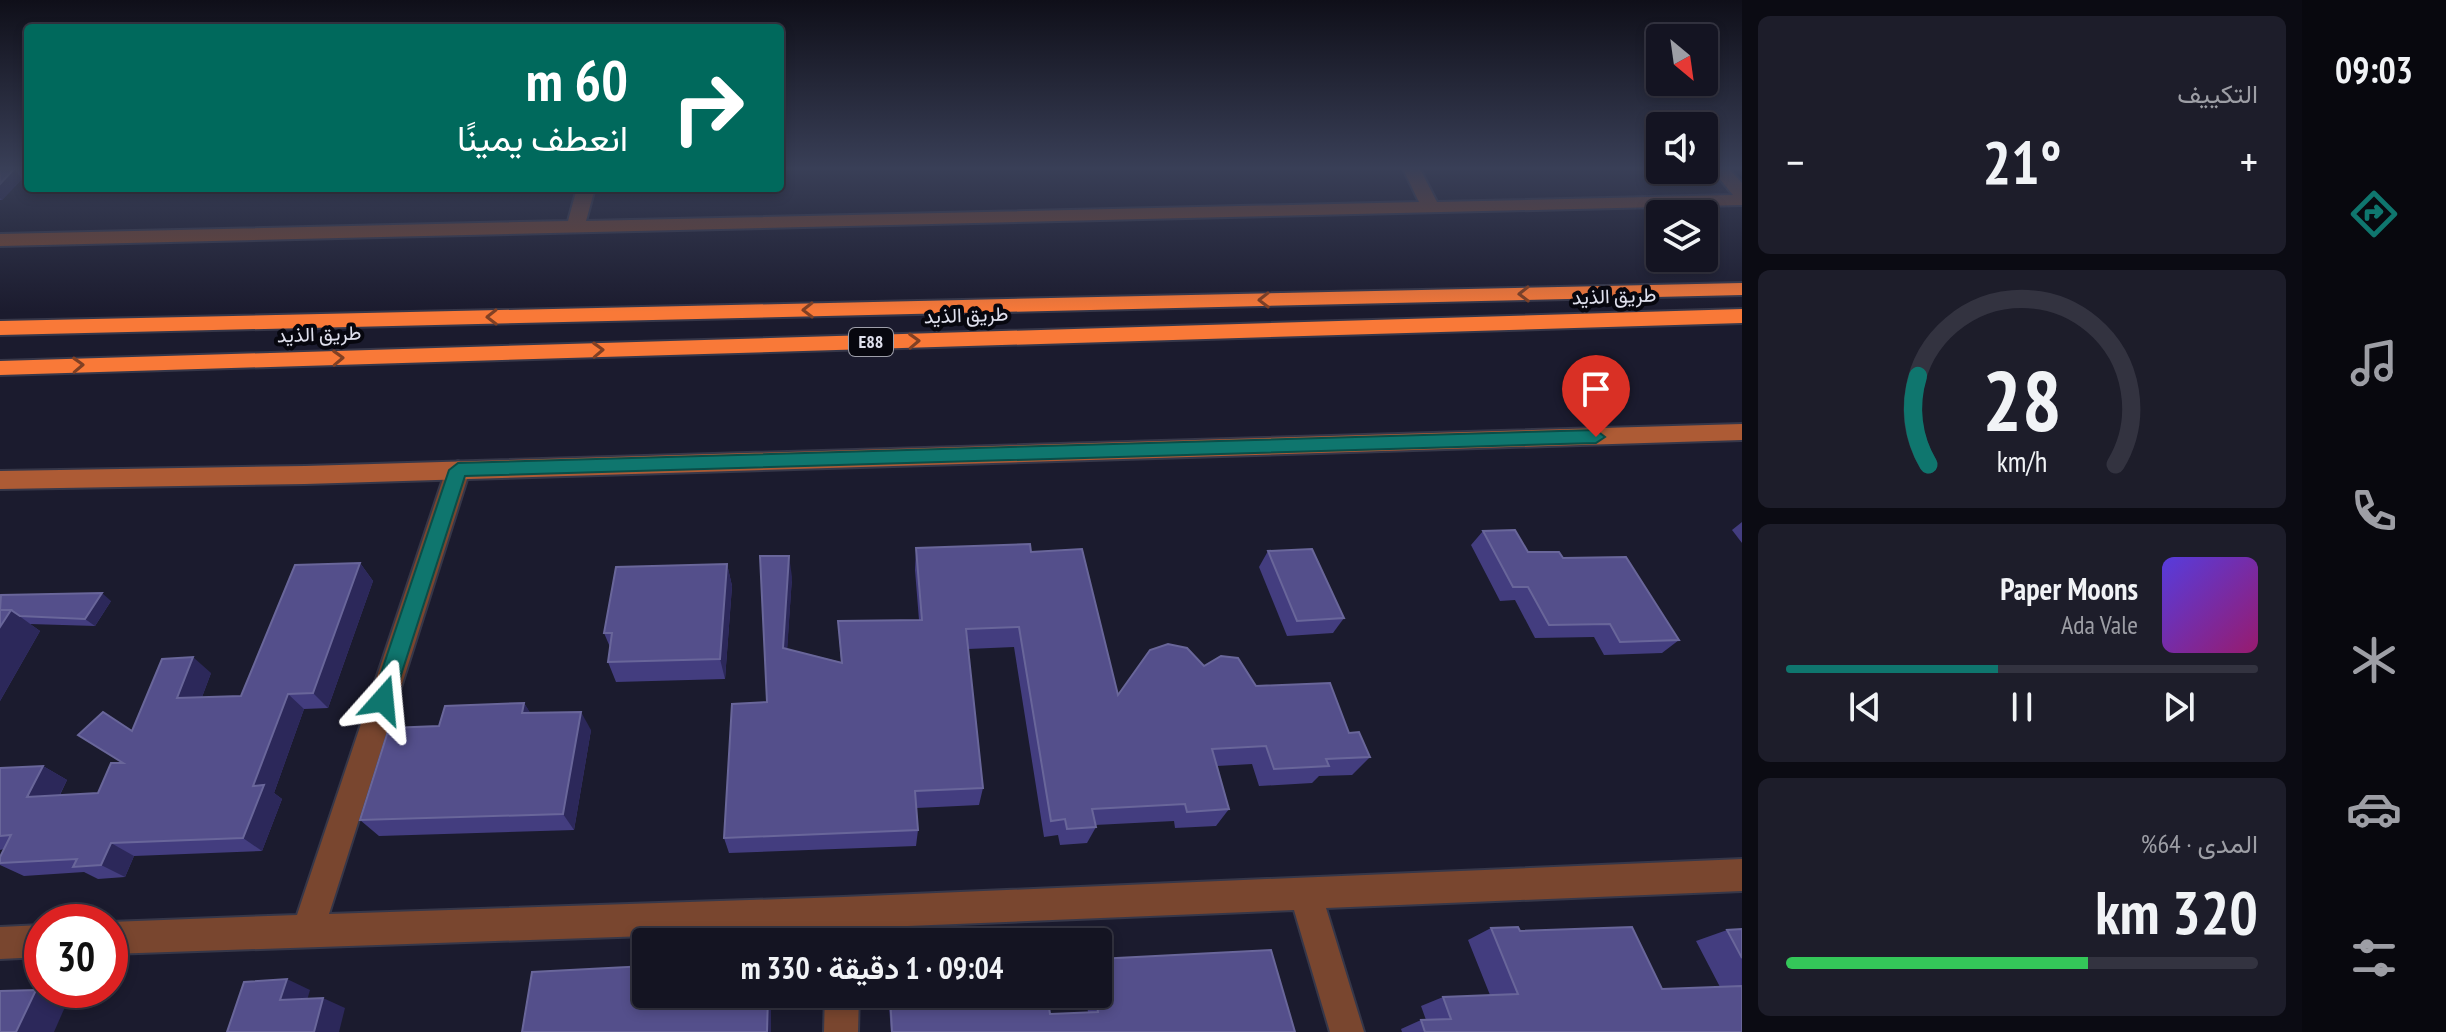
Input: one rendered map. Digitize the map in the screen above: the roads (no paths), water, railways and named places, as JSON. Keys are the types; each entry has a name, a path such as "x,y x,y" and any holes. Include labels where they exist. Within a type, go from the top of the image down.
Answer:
{"highway":[{"name":"طريق الذيد","path":"0,328 1742,289"},
{"name":"طريق الذيد","path":"0,368 1742,316"}],"street":[{"path":"576,226 579,215"},
{"path":"0,240 1039,215"},
{"path":"0,480 458,470 1742,432"},
{"path":"308,930 458,470"},
{"path":"843,928 1306,895 1742,875"},
{"path":"1306,895 1347,1032"},
{"path":"128,937 308,930 632,929"},
{"path":"0,943 24,942"},
{"path":"841,1032 842,1008"}]}
